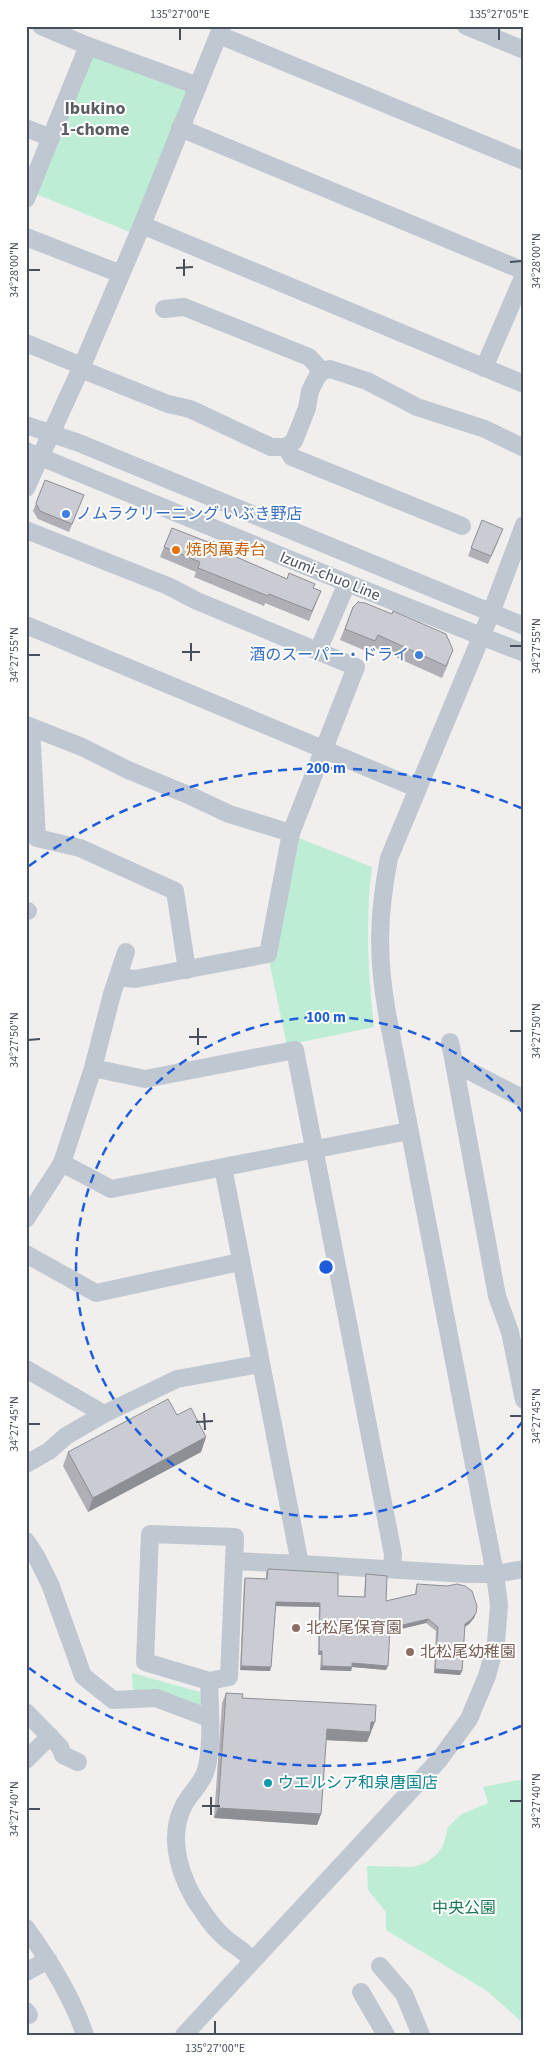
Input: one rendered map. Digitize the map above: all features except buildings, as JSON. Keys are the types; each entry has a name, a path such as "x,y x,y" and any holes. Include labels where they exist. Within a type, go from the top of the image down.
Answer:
{"street":[{"path":"41,26 88,46 198,86"},
{"path":"466,26 524,50"},
{"path":"26,488 33,454 51,434 82,366 142,225 221,30 524,161"},
{"path":"26,200 88,46"},
{"path":"26,128 51,138"},
{"path":"180,128 524,271"},
{"path":"142,225 524,384"},
{"path":"26,237 121,274"},
{"path":"484,368 524,275"},
{"path":"164,310 184,307 309,357 322,371"},
{"path":"26,343 82,366 88,372 150,397 208,416 271,447 286,447 294,441 307,408 310,391 322,371"},
{"path":"322,371 330,370 367,381 417,407 485,429 524,448"},
{"name":"Izumi-chuo Line","path":"26,425 79,443 524,626"},
{"path":"286,447 292,457 462,526"},
{"name":"Izumi-chuo Line","path":"33,454 347,583 524,653"},
{"path":"184,2035 251,1960 439,1760 469,1719 488,1676 496,1643 499,1605 495,1574 380,975 379,940 381,897 389,858 416,788 491,613 524,526"},
{"path":"26,530 168,586 197,601 356,666 291,832 268,954 135,979 118,977"},
{"path":"318,651 347,583"},
{"path":"26,625 416,788"},
{"path":"187,970 175,890 80,848 37,838 29,726 82,747 128,770 229,814 291,832"},
{"path":"28,1211 62,1163 94,1068 126,952"},
{"path":"450,1042 497,1296 510,1332 524,1400"},
{"path":"94,1068 145,1079 295,1050 391,1545 392,1569"},
{"path":"454,1063 524,1099"},
{"path":"62,1163 111,1189 409,1131"},
{"path":"223,1167 300,1564"},
{"path":"26,1254 96,1293 240,1262"},
{"path":"26,1464 49,1451 66,1436 104,1414 177,1379 260,1364"},
{"path":"26,1369 104,1414"},
{"path":"150,1534 235,1537 229,1677 209,1681 145,1662 150,1534"},
{"path":"26,1541 50,1584 83,1676 113,1700 156,1698 209,1718"},
{"path":"234,1561 495,1574 524,1569"},
{"path":"209,1681 209,1758 205,1774 184,1804 177,1821 176,1840 178,1858 190,1891 202,1912 225,1938 246,1953 251,1960"},
{"path":"26,1712 60,1747 64,1755 78,1762"},
{"path":"26,1760 50,1736"},
{"path":"26,1928 69,1996 85,2035"},
{"path":"26,1972 48,1960"},
{"path":"380,1966 404,1994 422,2035"},
{"path":"361,1992 386,2035"}],"green space":[{"path":"94,51 190,87 130,232 36,194"},
{"path":"299,838 372,867 368,947 374,1027 287,1045 269,961 275,960"},
{"path":"132,1673 200,1692 204,1703 197,1708 133,1691"},
{"name":"中央公園","path":"524,1779 524,2024 487,1991 386,1930 386,1912 368,1890 367,1866 413,1867 427,1862 443,1846 448,1827 462,1814 488,1803 483,1787"}],"place":[{"name":"ノムラクリーニング いぶき野店","path":"66,514"},
{"name":"焼肉萬寿台","path":"176,550"},
{"name":"酒のスーパー・ドライ","path":"419,655"},
{"name":"北松尾保育園","path":"296,1628"},
{"name":"北松尾幼稚園","path":"410,1652"},
{"name":"ウエルシア和泉唐国店","path":"268,1783"}],"district":[{"name":"Ibukino 1-chome","path":"95,118"}]}
